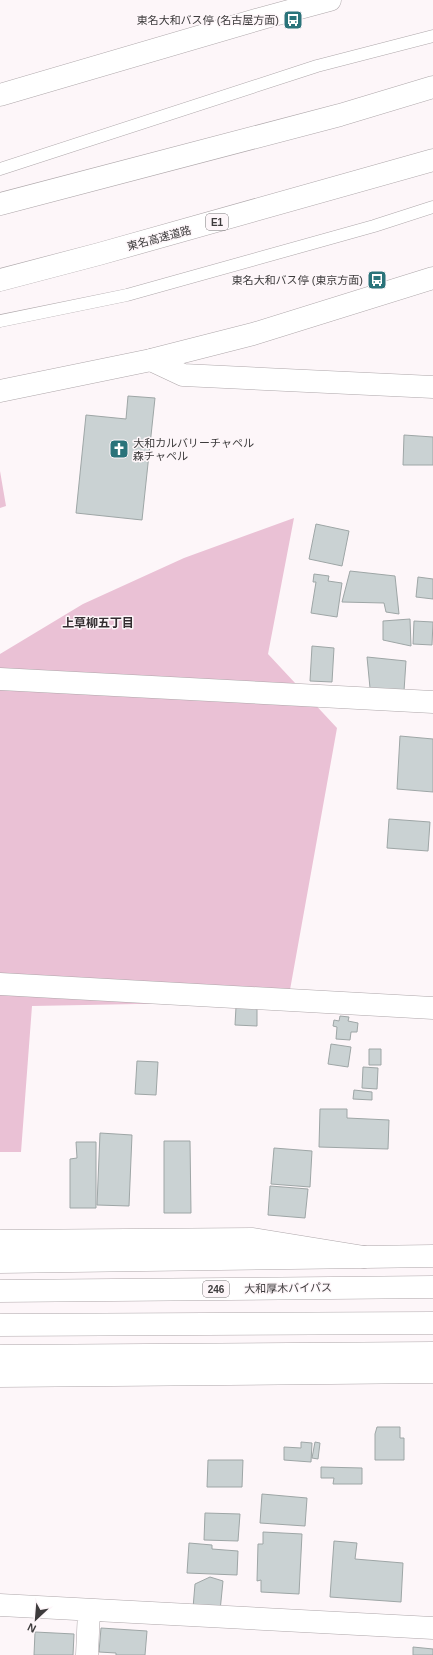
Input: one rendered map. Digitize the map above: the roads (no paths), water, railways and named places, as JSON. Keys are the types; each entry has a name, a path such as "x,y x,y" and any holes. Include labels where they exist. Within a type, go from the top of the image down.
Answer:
{"main road":[{"path":"0,95 263,18 330,0"},
{"path":"0,204 333,117 433,87"},
{"name":"東名高速道路","path":"0,280 100,254 433,160"},
{"path":"0,391 151,360 252,334 433,278"},
{"path":"151,360 183,375 433,387"},
{"path":"0,679 433,702"},
{"path":"0,984 433,1008"},
{"path":"0,1241 253,1239 364,1257"},
{"path":"0,1262 433,1256"},
{"name":"大和厚木バイパス","path":"0,1291 433,1287"},
{"path":"0,1325 433,1323"},
{"path":"0,1356 433,1353"},
{"path":"0,1376 433,1372"},
{"path":"0,1605 433,1628"},
{"path":"87,1655 89,1610"}],"lane":[{"path":"0,169 316,66 433,36"},
{"path":"0,321 127,295 374,226 433,207"}],"place":[{"name":"東名大和バス停 (名古屋方面)","path":"293,20"},
{"name":"東名大和バス停 (東京方面)","path":"377,280"},
{"name":"大和カルバリーチャペル 森チャペル","path":"119,449"}],"district":[{"name":"上草柳五丁目","path":"98,623"}]}
